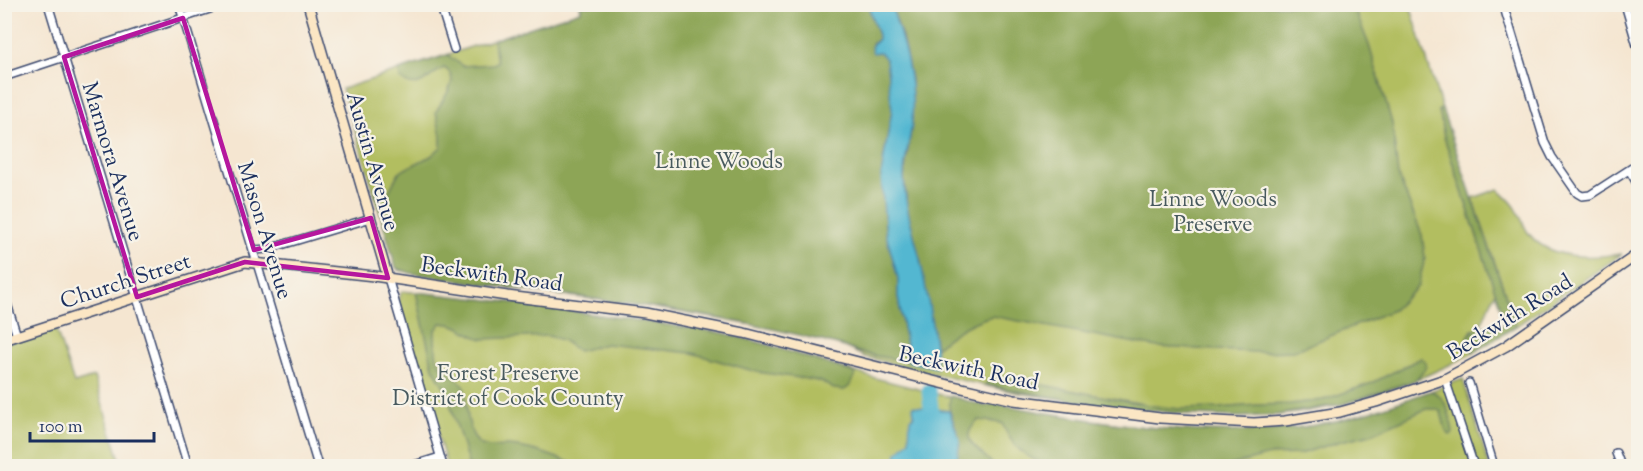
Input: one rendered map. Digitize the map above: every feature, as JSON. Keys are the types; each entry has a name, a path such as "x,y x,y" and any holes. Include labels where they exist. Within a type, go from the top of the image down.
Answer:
{"street":[{"name":"Marmora Avenue","path":"48,4 188,466"},
{"name":"Mason Avenue","path":"179,4 318,466"},
{"path":"4,77 225,4"},
{"name":"Austin Avenue","path":"308,4 442,466"},
{"path":"440,4 454,49"},
{"path":"1503,4 1547,150 1572,187 1582,196 1590,195 1638,164"},
{"path":"1625,4 1638,49"},
{"path":"1629,170 1638,185"},
{"path":"254,250 268,249 371,218"},
{"name":"Beckwith Road","path":"257,263 388,278 645,313 744,333 1014,400 1160,418 1254,423 1285,421 1340,412 1445,379 1506,346 1638,254"},
{"name":"Church Street","path":"4,340 245,262 257,263"},
{"path":"4,294 17,336"},
{"path":"1445,379 1474,466"},
{"path":"1469,383 1494,466"},
{"path":"1616,453 1621,466"},
{"path":"411,466 440,457"}],"highlighted area":[{"path":"183,18 254,250 371,218 388,278 245,262 137,297 64,57"}],"green space":[{"name":"Linne Woods Preserve","path":"580,5 1410,5 1442,109 1439,110 1448,144 1496,291 1480,327 1472,330 1468,337 1473,353 1450,365 1403,385 1330,407 1279,415 1236,416 1128,407 1020,393 865,357 845,347 787,331 645,306 492,286 398,270 342,89 581,11"},
{"name":"Linne Woods","path":"581,5 868,5 878,35 878,39 872,44 886,59 890,87 892,110 883,162 884,212 886,234 898,278 898,297 909,362 867,354 792,333 684,312 410,273 396,268 374,193 386,197 399,172 431,156 441,147 436,112 449,89 452,77 444,68 424,82 413,85 400,79 399,70 448,55 462,66 493,64 497,62 493,40 581,11"},
{"path":"891,5 1353,5 1369,45 1392,123 1398,175 1422,235 1425,258 1418,286 1393,310 1294,351 1255,352 1157,347 992,316 962,329 936,348 921,264 908,212 904,178 912,123 911,79 902,37"},
{"path":"1442,109 1516,326 1473,353 1468,337 1475,329 1506,324 1444,137 1439,110"},
{"path":"1498,189 1515,207 1527,231 1546,248 1570,255 1622,254 1516,326 1473,198"},
{"name":"Forest Preserve District of Cook County","path":"402,291 517,303 723,333 871,377 985,406 992,403 1143,427 1220,432 1318,425 1381,408 1463,379 1489,466 447,466 398,302"},
{"path":"416,292 517,303 723,333 856,373 849,387 844,390 834,389 822,382 757,372 692,353 606,344 578,351 562,340 548,336 483,339 455,325 441,323 435,331 437,359 443,368 464,385 470,428 476,440 490,447 525,448 579,466 469,466 446,390 433,368"},
{"path":"55,327 74,383 94,377 122,466 5,466 4,344"},
{"path":"1421,358 1425,361 1426,367 1416,380 1343,404 1277,415 1241,417 1192,415 1093,404 985,385 988,381 1001,377 1180,409 1290,404 1323,400 1372,383"},
{"path":"1431,391 1441,398 1447,408 1453,433 1450,435 1446,431 1441,412 1437,409 1426,409 1371,434 1300,454 1270,455 1228,466 1048,466 1020,451 1010,439 1002,423 979,420 972,427 969,434 970,440 994,466 956,466 956,433 949,407 951,396 985,406 992,403 1143,427 1257,431 1330,422"}],"water":[{"path":"868,5 891,5 910,76 912,106 904,172 905,190 929,303 937,368 909,362 898,297 898,278 886,234 881,176 892,110 886,59 880,52 873,53 871,47 878,39 878,35"},
{"path":"913,406 949,411 960,440 956,466 895,466 897,453 909,441 910,419 914,416"}],"waterway":[{"path":"929,391 938,466"}]}
